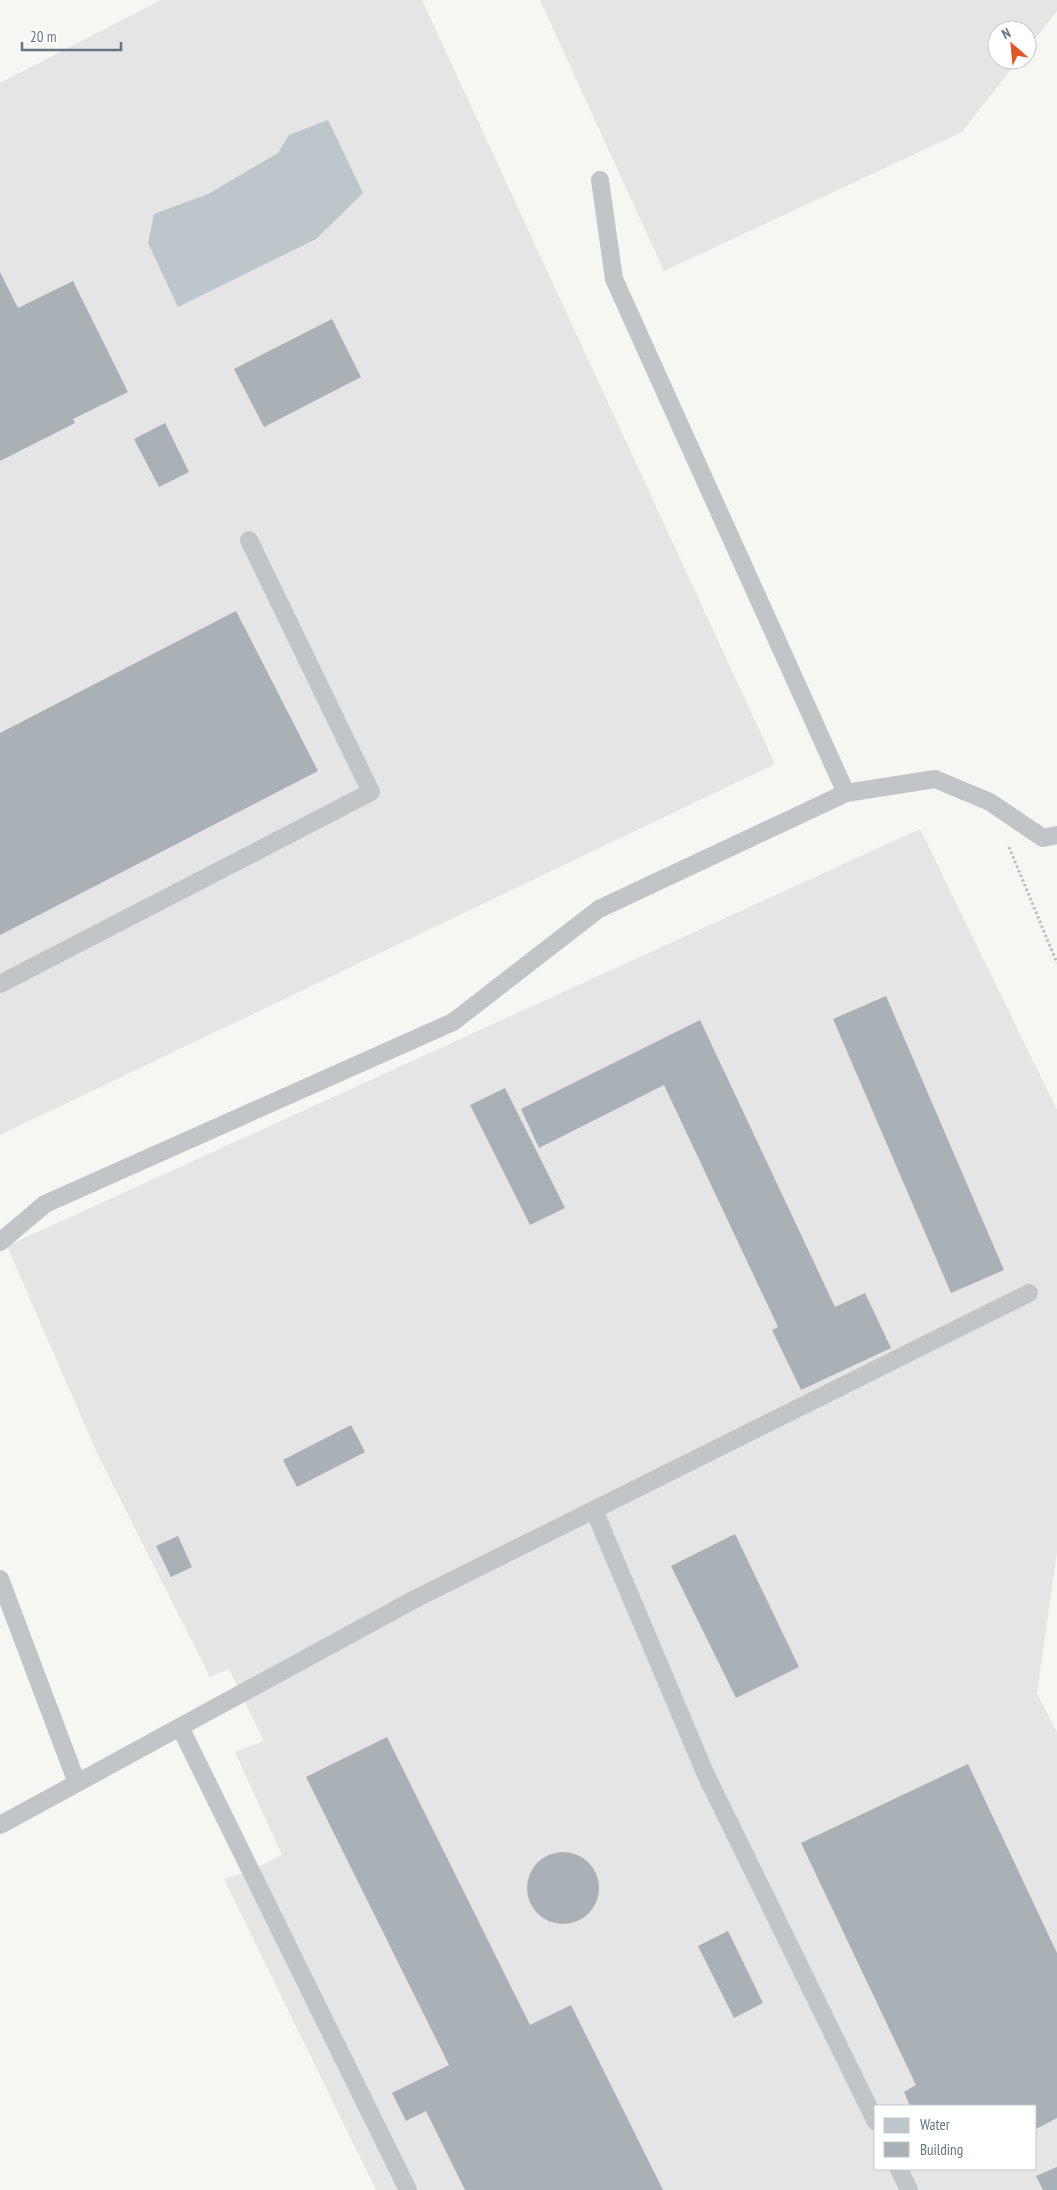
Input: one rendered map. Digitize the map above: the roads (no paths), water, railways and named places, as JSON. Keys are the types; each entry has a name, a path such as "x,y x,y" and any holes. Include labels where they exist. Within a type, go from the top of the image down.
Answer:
{"lane":[{"path":"600,180 614,279 846,793"},
{"path":"0,984 371,792 249,540"},
{"path":"0,1242 45,1204 453,1022 599,909 846,793 935,779 990,802 1043,838 1057,835"},
{"path":"0,1825 415,1599 1029,1293"},
{"path":"594,1510 706,1775 874,2118"},
{"path":"0,1579 77,1783"},
{"path":"180,1727 408,2190"},
{"path":"899,2170 909,2190"}],"water":[{"path":"328,120 363,193 316,239 178,307 148,243 154,214 208,194 278,153 289,135"}]}
